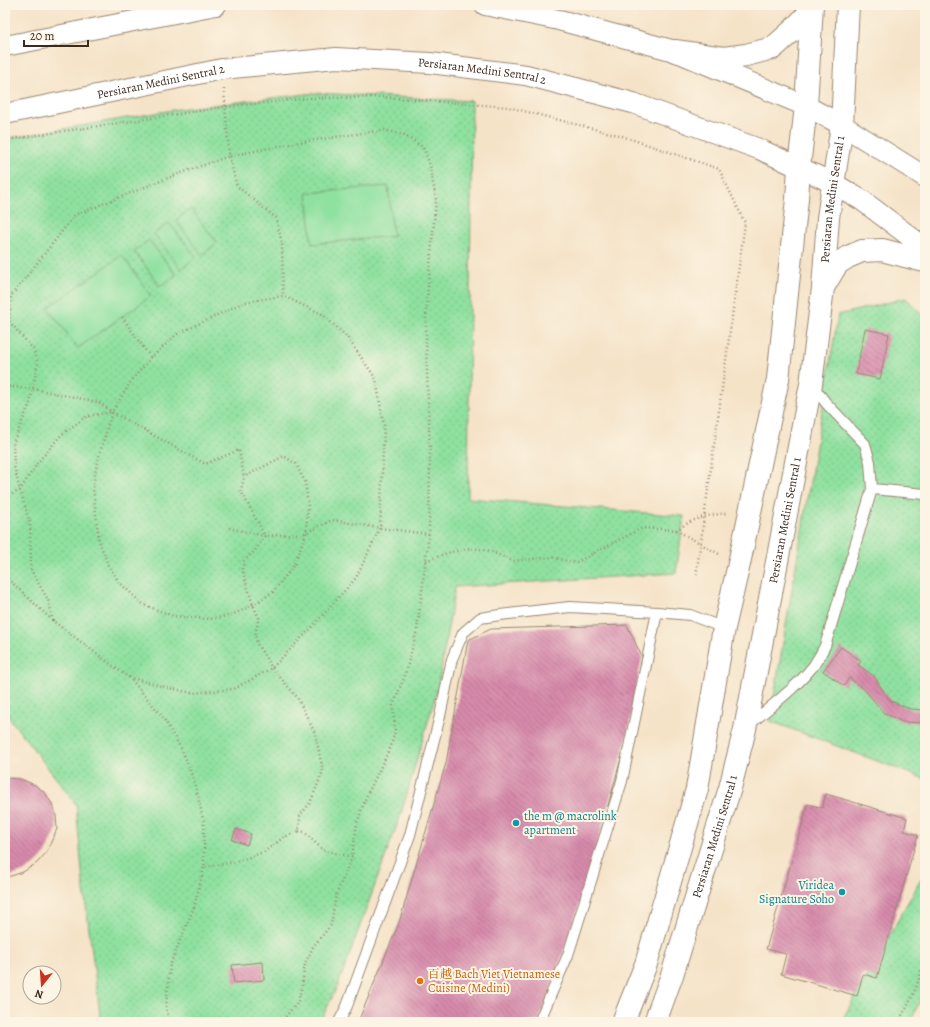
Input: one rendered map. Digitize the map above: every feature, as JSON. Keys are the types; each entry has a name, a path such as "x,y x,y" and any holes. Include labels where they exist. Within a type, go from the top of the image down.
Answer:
{"street":[{"path":"5,46 216,5"},
{"path":"485,5 559,20 675,52 806,106 842,125 925,177"},
{"name":"Persiaran Medini Sentral 1","path":"655,1022 672,975 730,788 745,729 810,384 823,288 828,218 842,125 848,5"},
{"path":"675,52 724,58 746,55 774,48 792,31 811,8"},
{"path":"623,1022 646,964 697,789 724,628 778,379 806,106 811,8"},
{"name":"Persiaran Medini Sentral 2","path":"5,114 222,69 336,58 430,63 526,75 633,103 760,150 833,183 864,201 925,248"},
{"path":"823,288 837,264 862,251 882,250 925,261"}],"lane":[{"path":"745,729 801,680 826,646 872,489 870,462 865,444 810,384"},
{"path":"872,489 925,494"},
{"path":"339,1022 347,1006 410,835 440,716 452,659 463,633 480,618 570,607 690,615 724,628"},
{"path":"539,1022 568,955 622,781 657,612"}],"path":[{"path":"222,69 229,156 237,186 276,218 282,243 283,296"},
{"path":"5,140 225,107 311,98 382,97 508,107 622,136 719,169 745,223 704,516 702,544 696,576"},
{"path":"53,621 48,600 30,570 30,523 14,466 13,443 30,403 38,362 33,349 9,321 11,296 75,215 173,176 229,156 301,142 384,130 404,135 423,147 430,165 436,200 426,309 430,455 429,534 417,630 405,675 393,706 395,731 391,746 366,797 357,822 352,857 336,895 330,925 313,948 305,964 298,1002 281,1022"},
{"path":"128,677 169,688 192,692 234,690 272,668 356,578 380,528 384,426 376,379 347,337 322,314 283,296 244,302 176,335 151,358 132,380 112,412 97,462 93,488 99,541 108,565 119,582 144,605 173,616 210,619 232,615 253,605 273,592 294,565 306,534 308,503 305,482 296,464 284,456 244,477"},
{"path":"122,317 151,358"},
{"path":"5,386 34,388 98,402 112,412 205,464 239,450 244,477 241,491 265,536"},
{"path":"5,498 20,490 38,462 61,435 86,416 112,412"},
{"path":"676,530 691,521 704,516 750,511"},
{"path":"229,528 265,536 306,534 332,520 429,534"},
{"path":"426,561 447,553 470,548 487,550 513,561 552,556 575,563 642,528 676,530 739,564"},
{"path":"265,536 255,552 244,561 242,569 253,605 259,618 255,634 257,644 272,668 297,697 315,733 323,771 310,802 300,815 299,831"},
{"path":"5,576 53,621 128,677 162,716 182,750 194,780 204,823 204,867 194,907 170,965 166,1007 169,1022"},
{"path":"204,867 235,862 264,852 284,837 299,831 304,832 323,850 352,857"},
{"path":"897,1022 903,1014 920,979 925,956"}],"green space":[{"path":"315,93 472,101 468,498 684,516 676,573 455,587 438,687 401,814 339,983 320,1022 101,1022 83,882 76,804 10,719 5,704 5,139 179,109"},
{"path":"388,186 393,236 312,244 307,193"},
{"path":"191,209 217,243 202,255 176,220"},
{"path":"169,223 196,257 181,269 154,234"},
{"path":"149,240 176,275 160,286 134,251"},
{"path":"122,255 151,296 78,348 48,308"},
{"path":"906,298 925,318 925,779 770,721 838,315"},
{"path":"925,872 925,990 910,1022 841,1022"}],"building":[{"path":"865,329 889,334 880,379 856,374"},
{"name":"the m @ macrolink apartment","path":"627,625 642,657 628,733 587,882 544,1009 538,1022 358,1022 399,923 446,763 468,640 491,629"},
{"path":"841,647 861,661 858,665 874,676 891,701 910,709 925,710 925,723 903,722 884,713 863,688 849,678 844,686 823,671"},
{"path":"5,778 20,779 35,785 45,793 52,804 56,816 57,829 46,853 37,863 23,872 5,877"},
{"name":"Viridea Signature Soho","path":"826,794 907,818 904,831 918,835 877,978 863,974 857,996 781,974 786,954 766,949 808,804 822,808"},
{"path":"236,829 251,834 247,845 232,840"},
{"path":"263,962 264,980 234,983 232,965"}],"place":[{"name":"the m @ macrolink apartment","path":"516,823"},
{"name":"Viridea Signature Soho","path":"842,892"},
{"name":"百越 Bach Viet Vietnamese Cuisine (Medini)","path":"420,981"}]}
